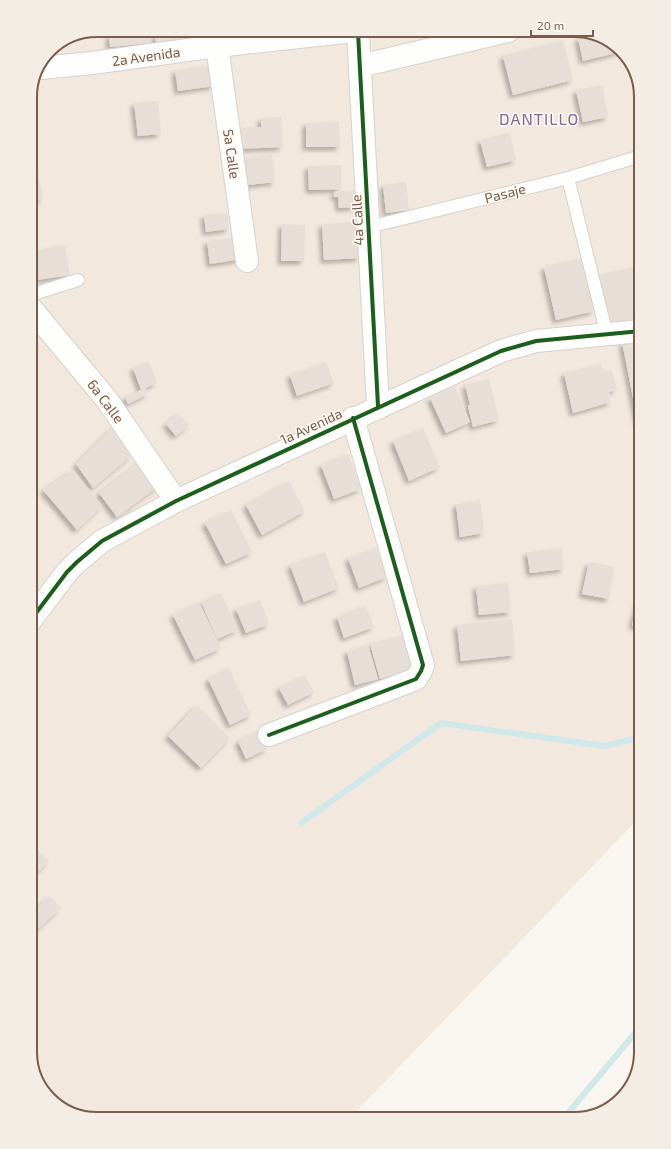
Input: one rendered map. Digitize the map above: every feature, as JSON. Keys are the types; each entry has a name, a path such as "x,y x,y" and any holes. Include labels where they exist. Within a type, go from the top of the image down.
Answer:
{"street":[{"name":"2a Avenida","path":"45,68 299,37"},
{"name":"4a Calle","path":"358,37 378,406"},
{"path":"360,66 483,37"},
{"name":"5a Calle","path":"217,46 247,262"},
{"name":"6a Calle","path":"37,315 107,400 176,501"},
{"name":"1a Avenida","path":"37,610 67,572 102,541 176,501 378,406 501,351 536,341 634,332"},
{"path":"270,735 416,679 423,665 353,418"}],"lane":[{"name":"Pasaje","path":"369,227 568,178 634,158"},
{"path":"568,178 607,335"},
{"path":"37,293 78,280"}],"shaded area":[{"path":"97,37 578,37 601,43 619,57 628,70 631,78 634,97 634,823 356,1112 93,1112 70,1106 52,1092 43,1079 39,1068 37,1052 37,93 42,74 54,54 74,42 85,38"}],"building":[{"path":"109,37 149,37 150,43 110,47"},
{"path":"155,37 189,37 189,40 156,43"},
{"path":"578,38 586,38 601,43 615,53 583,61"},
{"path":"563,40 573,80 513,95 503,56"},
{"path":"212,65 214,86 178,91 175,70"},
{"path":"602,85 608,117 583,122 576,90"},
{"path":"158,101 161,134 138,136 134,103"},
{"path":"281,117 283,147 235,149 234,128 261,127 261,118"},
{"path":"339,122 340,147 306,147 306,123"},
{"path":"510,133 516,160 487,167 480,140"},
{"path":"272,154 275,182 240,186 238,158"},
{"path":"341,165 341,189 309,190 308,166"},
{"path":"37,168 43,199 37,200"},
{"path":"406,182 409,210 386,213 383,185"},
{"path":"354,190 355,207 339,208 338,197 334,197 334,192"},
{"path":"227,213 229,229 206,232 204,215"},
{"path":"358,222 360,258 324,260 322,224"},
{"path":"282,224 305,225 304,261 281,261"},
{"path":"239,237 242,259 210,264 207,241"},
{"path":"65,245 70,275 37,280 37,250"},
{"path":"582,258 594,311 556,320 544,267"},
{"path":"634,267 634,322 606,325 599,275"},
{"path":"634,341 634,403 622,342"},
{"path":"149,362 157,383 145,388 148,394 128,404 125,397 141,390 133,368"},
{"path":"326,362 334,383 297,396 290,375"},
{"path":"601,364 604,372 612,370 617,389 609,392 611,402 573,413 564,373"},
{"path":"489,379 499,420 473,427 465,385"},
{"path":"455,387 470,422 446,433 430,398"},
{"path":"179,413 189,425 176,436 166,424"},
{"path":"115,426 131,456 93,488 76,464"},
{"path":"423,428 440,467 409,481 393,441"},
{"path":"348,454 361,489 334,499 321,465"},
{"path":"141,461 160,485 117,517 99,493"},
{"path":"73,470 102,506 77,530 43,490"},
{"path":"289,481 305,511 262,535 246,505"},
{"path":"480,500 484,533 460,537 456,504"},
{"path":"231,510 252,552 226,564 205,523"},
{"path":"376,548 387,577 359,588 348,558"},
{"path":"562,548 564,569 530,573 527,552"},
{"path":"325,552 339,588 304,602 290,565"},
{"path":"589,562 614,567 609,599 582,594"},
{"path":"508,583 511,612 479,615 476,586"},
{"path":"221,593 238,630 217,639 201,602"},
{"path":"260,600 269,624 246,633 236,609"},
{"path":"199,602 221,648 195,660 173,615"},
{"path":"366,606 374,627 344,638 337,617"},
{"path":"512,619 515,655 461,661 457,625"},
{"path":"404,635 413,669 380,679 370,644"},
{"path":"368,645 378,679 355,685 347,651"},
{"path":"229,668 251,715 230,725 208,679"},
{"path":"305,675 314,692 288,705 279,688"},
{"path":"197,705 230,738 201,768 168,736"},
{"path":"258,731 267,749 246,759 238,741"},
{"path":"37,849 49,861 37,873"},
{"path":"50,896 61,908 38,929 37,908"}],"waterway":[{"path":"301,823 441,723 605,746 634,739"},
{"path":"569,1112 634,1034"}],"cycle path":[{"path":"358,37 378,406"},
{"path":"37,612 67,572 102,541 176,501 501,351 536,341 634,332"},
{"path":"269,735 416,679 423,665 353,418"}],"district":[{"name":"DANTILLO","path":"539,118"}]}
